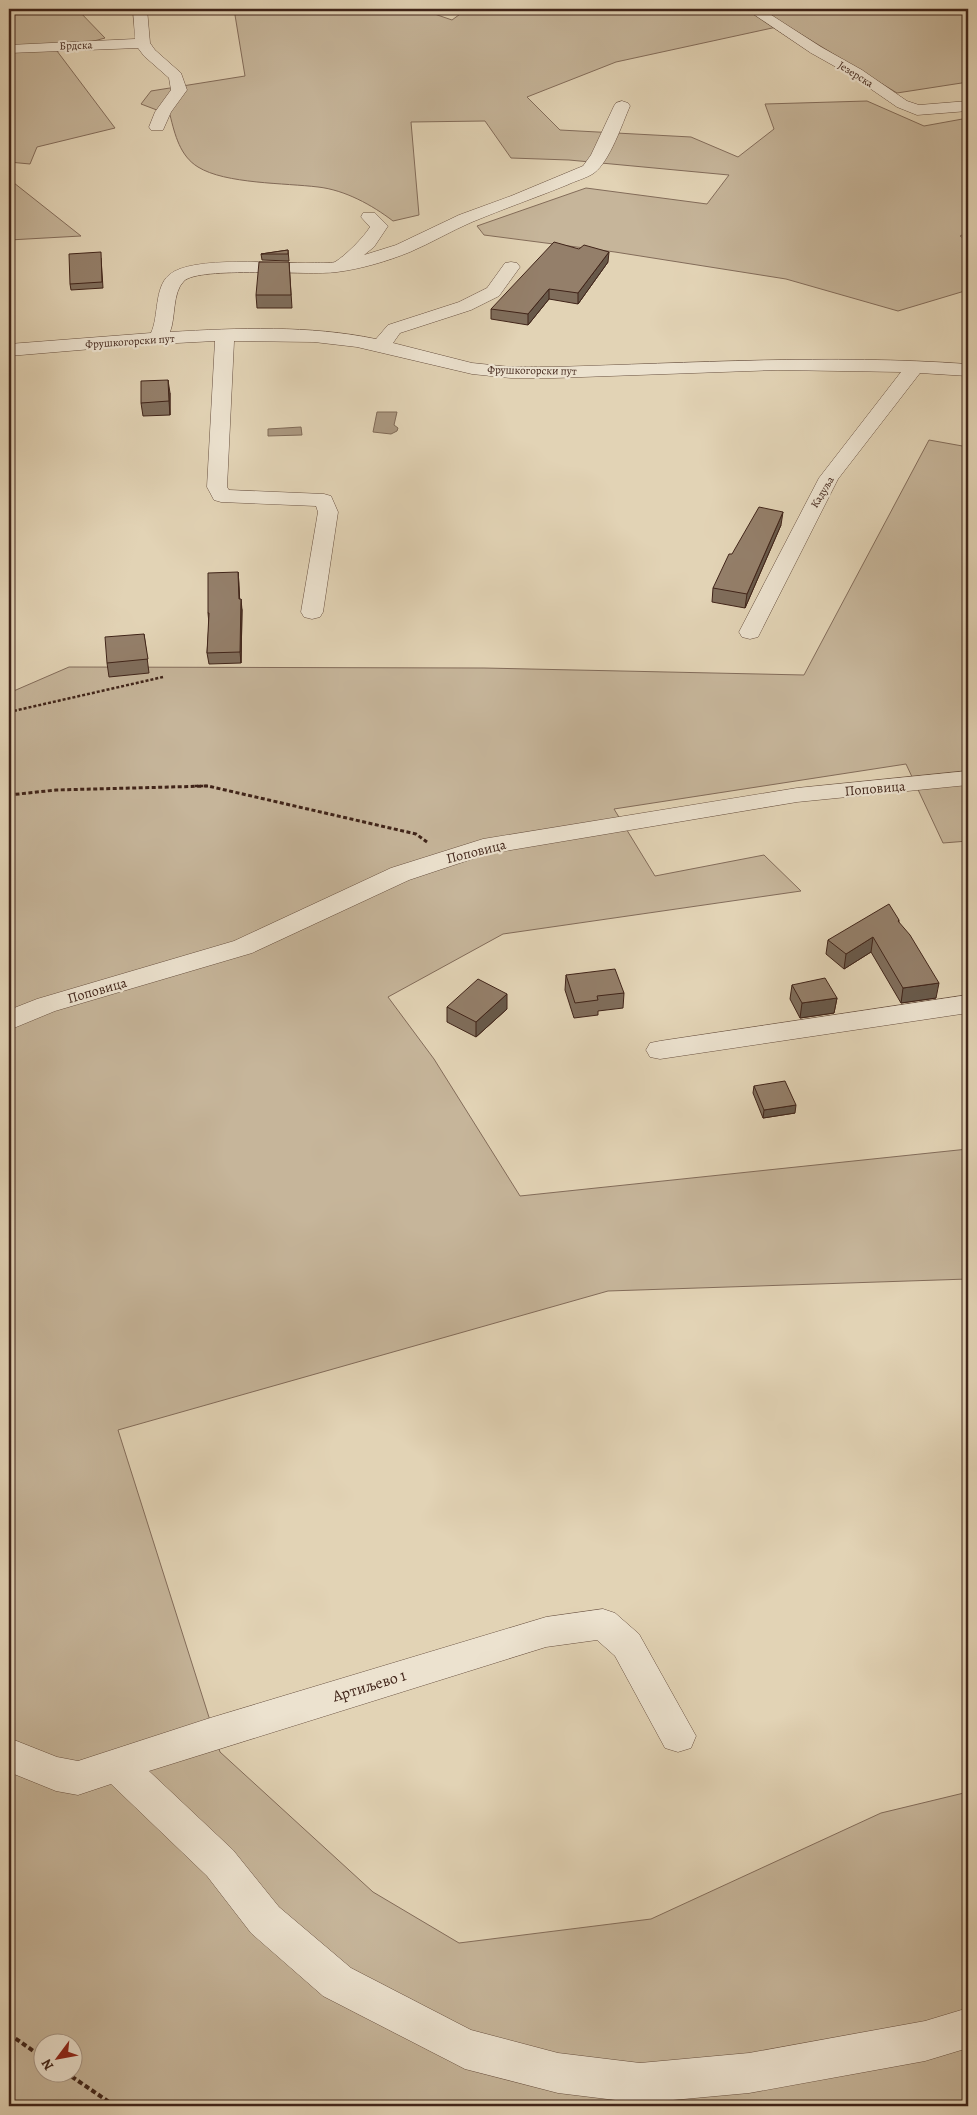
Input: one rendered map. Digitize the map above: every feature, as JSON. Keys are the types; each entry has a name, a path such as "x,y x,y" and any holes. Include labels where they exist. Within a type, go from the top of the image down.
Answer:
{"street":[{"path":"140,9 143,43 149,53 176,76 179,90 163,112 157,128"},
{"name":"Језерска","path":"753,9 795,37 857,73 902,104 917,110 968,106"},
{"name":"Брдска","path":"9,49 143,43"},
{"path":"158,338 165,322 168,295 175,279 188,271 215,268 288,269 337,267 402,249 465,219 517,200 589,169 598,156 622,106"},
{"path":"337,267 355,255 368,243 379,226 370,217"},
{"path":"381,346 394,329 465,306 493,292 511,267"},
{"path":"225,336 217,487 222,496 324,500 328,512 312,612"},
{"name":"Фрушкогорски пут","path":"9,350 158,338 225,336 319,337 408,351 445,363 489,371 550,372 813,363 915,366 968,370"},
{"name":"Кадуља","path":"750,632 829,478 915,366"},
{"name":"Поповица","path":"9,1021 46,1005 243,947 400,874 484,847 797,795 968,778"},
{"path":"660,1050 968,1004"},
{"name":"Артиљево 1","path":"9,1755 56,1774 78,1778 397,1676 546,1632 603,1624 627,1645 678,1736"},
{"path":"117,1765 220,1864 265,1920 337,1982 465,2049 558,2073 640,2083 749,2073 924,2041 968,2028"}],"path":[{"path":"9,712 163,677"},
{"path":"9,795 56,790 208,786 416,834 433,846 437,861"},
{"path":"9,2034 32,2050"},
{"path":"79,2082 114,2106"}],"shaded area":[{"path":"9,9 77,9 105,38 57,51 115,128 37,147 30,164 9,162 9,81 12,81 9,75"},
{"path":"234,9 420,9 452,20 467,9 968,9 968,82 897,93 786,25 616,62 527,97 560,130 691,137 738,157 774,129 765,104 867,101 924,126 968,118 968,232 960,236 968,241 968,290 898,311 786,279 615,252 484,235 477,226 586,188 707,204 729,175 569,160 511,158 485,121 411,122 419,215 393,221 358,199 338,191 318,187 239,180 210,173 198,167 187,157 176,137 170,115 141,104 151,91 245,76"},
{"path":"9,179 81,236 9,240"},
{"path":"377,412 397,412 394,425 398,428 397,431 391,434 373,432"},
{"path":"301,427 302,435 268,436 268,429"},
{"path":"929,440 968,447 968,841 943,843 906,764 614,809 655,876 764,855 801,891 503,934 388,997 434,1059 520,1196 968,1149 968,1279 608,1291 118,1430 220,1752 373,1892 459,1943 651,1919 881,1813 968,1792 968,2106 9,2106 9,693 69,667 484,668 804,675"}],"building":[{"path":"554,242 579,249 584,245 609,252 578,293 549,289 528,314 491,309"},
{"path":"288,250 288,254 261,254"},
{"path":"101,252 102,282 70,284 69,254"},
{"path":"259,262 289,262 291,295 256,295"},
{"path":"168,380 169,401 141,403 141,381"},
{"path":"759,507 783,512 747,594 713,588 729,554 732,554"},
{"path":"238,572 239,599 241,599 240,652 207,653 208,573"},
{"path":"144,634 148,659 107,663 105,637"},
{"path":"889,904 939,983 903,988 873,937 846,954 828,940"},
{"path":"615,969 624,993 597,996 598,1000 575,1003 566,975"},
{"path":"825,978 837,998 802,1003 792,985"},
{"path":"478,979 507,994 476,1022 447,1007"},
{"path":"785,1081 796,1105 764,1110 754,1086"}]}
